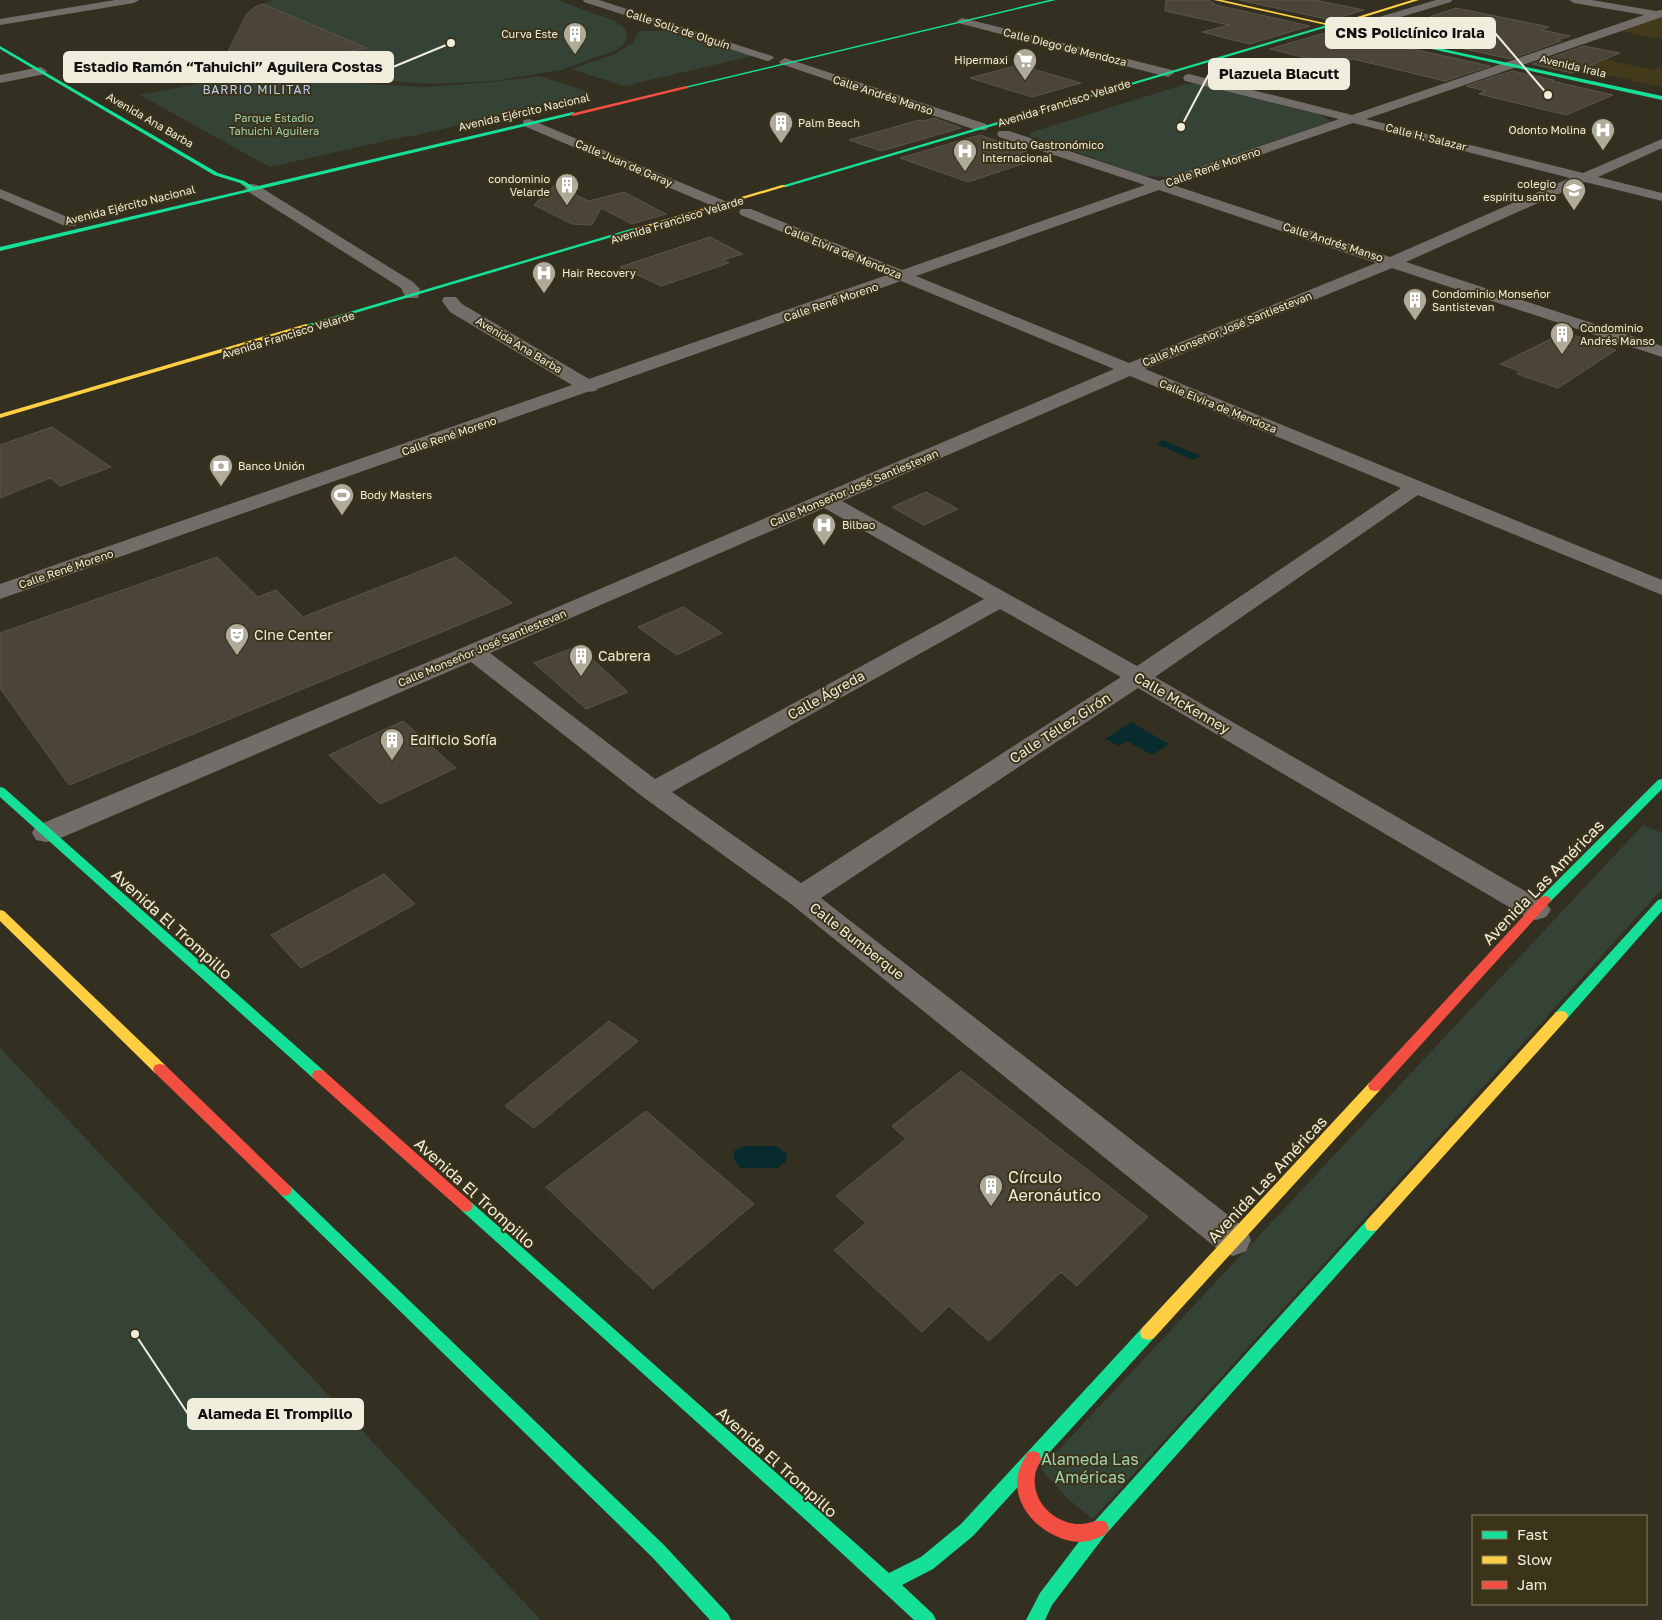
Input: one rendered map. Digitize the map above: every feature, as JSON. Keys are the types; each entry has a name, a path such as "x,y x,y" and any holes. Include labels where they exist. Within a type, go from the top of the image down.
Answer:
{"street":[{"path":"0,22 134,0"},
{"name":"Calle Soliz de Olguín","path":"588,0 776,60"},
{"name":"Avenida Ejército Nacional","path":"0,239 70,222 247,185 523,121 941,18 961,20 1024,0"},
{"name":"Avenida Ejército Nacional","path":"0,249 247,185 776,60 1054,0"},
{"name":"Avenida Irala","path":"1216,0 1346,25"},
{"name":"Avenida Irala","path":"1244,0 1346,25 1514,62 1662,92"},
{"path":"1346,25 1417,0"},
{"path":"1346,25 1447,0"},
{"path":"1574,0 1660,14"},
{"name":"Calle René Moreno","path":"0,592 1514,62 1660,14"},
{"name":"Calle Diego de Mendoza","path":"961,20 1168,73"},
{"name":"Avenida Francisco Velarde","path":"0,416 470,276 732,211 980,127 1168,73 1346,25"},
{"name":"Avenida Francisco Velarde","path":"1045,122 1189,78 1346,25"},
{"name":"Avenida Ana Barba","path":"0,47 216,174 247,185 407,285 412,289 407,295"},
{"name":"Calle Andrés Manso","path":"776,60 980,127"},
{"name":"Avenida Irala","path":"1514,62 1662,98"},
{"path":"0,79 65,72"},
{"path":"1168,73 1171,78 1189,78"},
{"name":"Calle H. Salazar","path":"1189,78 1662,197"},
{"path":"111,113 130,109"},
{"name":"Calle Juan de Garay","path":"523,121 732,211"},
{"path":"980,127 978,133 1001,135"},
{"name":"Avenida Francisco Velarde","path":"1001,135 1026,128"},
{"name":"Calle Andrés Manso","path":"1001,135 1662,352"},
{"name":"Calle Monseñor José Santiestevan","path":"46,832 473,652 1128,370 1392,262 1662,143"},
{"name":"Avenida Ana Barba","path":"228,165 237,170 247,185"},
{"path":"0,192 70,222"},
{"name":"Avenida Francisco Velarde","path":"732,211 767,206"},
{"name":"Calle Elvira de Mendoza","path":"732,211 903,277 1662,588"},
{"path":"449,301 449,290 470,276"},
{"path":"406,309 412,305 407,295"},
{"name":"Avenida Ana Barba","path":"449,301 456,308 589,387"},
{"name":"Calle Téllez Girón","path":"801,897 1138,677 1416,487"},
{"name":"Calle McKenney","path":"825,500 1138,677 1536,910"},
{"name":"Calle Ágreda","path":"654,791 999,600"},
{"name":"Calle Bumberque","path":"473,652 654,791 801,897 1233,1240"},
{"name":"Avenida Las Américas","path":"886,1584 927,1563 967,1530 1536,910 1662,783"},
{"name":"Avenida El Trompillo","path":"0,791 806,1509 927,1620"},
{"path":"1648,798 1662,805"},
{"path":"1035,1620 1046,1599 1100,1528 1662,903"},
{"path":"0,914 658,1551 722,1620"},
{"path":"1033,1459 1026,1478 1029,1498 1041,1518 1060,1530 1080,1534 1100,1528"}],"shaded area":[{"path":"1655,18 1662,18 1662,39 1620,31"},
{"path":"1576,53 1653,70 1662,66 1662,87 1627,80 1643,73 1628,79 1558,64"}],"green space":[{"path":"274,0 557,0 615,21 625,29 627,39 622,46 614,51 561,70 493,81 434,84 374,80 335,72 274,43 244,21 260,5"},
{"path":"639,31 673,31 752,56 624,86 571,69 615,54 633,43"},
{"name":"Parque Estadio Tahuichi Aguilera","path":"296,67 314,76 281,83 286,86 328,76 367,84 426,87 540,76 592,93 409,137 270,167 140,95 257,72 260,74"},
{"path":"1199,83 1321,115 1330,120 1329,122 1169,177 1145,176 1030,136 1032,132 1186,84"},
{"name":"Alameda Las Américas","path":"1643,825 1662,833 1662,889 1093,1519 1067,1498 1041,1469"},
{"path":"0,1048 541,1620 0,1620"}],"water":[{"path":"1163,440 1201,456 1193,460 1156,444"},
{"path":"1131,722 1169,744 1152,755 1127,741 1119,746 1105,739"},
{"path":"743,1146 776,1146 787,1154 786,1161 778,1168 741,1168 735,1161 734,1151"}],"building":[{"path":"1166,0 1209,0 1216,5 1310,26 1249,44 1202,32 1229,25 1165,11"},
{"path":"1239,0 1314,0 1364,10 1331,20"},
{"path":"263,4 367,48 216,75 247,14 255,7"},
{"path":"1456,8 1549,27 1542,30 1570,36 1510,59 1369,28 1403,18 1418,21"},
{"path":"1331,31 1490,66 1445,81 1353,59 1334,65 1270,49"},
{"path":"1584,46 1620,53 1572,73 1532,64"},
{"name":"Hipermaxi","path":"1019,65 1081,83 1032,97 970,78"},
{"path":"1512,71 1613,95 1566,115 1479,94 1486,91 1466,86"},
{"path":"934,118 961,128 881,151 849,140 919,120 923,121"},
{"path":"980,135 1027,151 1019,153 1037,159 968,182 900,158"},
{"path":"555,185 589,201 624,192 666,214 632,224 601,208 592,225 572,224 534,205"},
{"path":"710,237 743,254 723,260 729,263 661,286 620,267"},
{"name":"Condominio Andrés Manso","path":"1565,332 1616,350 1558,388 1517,374 1519,371 1500,364"},
{"path":"52,427 111,467 60,486 50,478 0,498 0,445"},
{"path":"926,492 958,509 924,525 892,507"},
{"name":"Cine Center","path":"217,557 258,597 276,590 303,617 456,557 512,603 69,785 0,688 0,633"},
{"path":"683,607 722,633 677,655 638,627"},
{"name":"Cabrera","path":"578,646 628,692 586,709 534,663"},
{"name":"Edificio Sofía","path":"403,721 456,768 380,804 329,755"},
{"path":"384,874 415,904 301,968 271,935"},
{"path":"609,1021 638,1041 534,1128 505,1106"},
{"name":"Círculo Aeronáutico","path":"961,1071 1148,1217 1077,1286 1061,1272 989,1341 949,1306 922,1332 834,1250 866,1223 836,1196 906,1139 892,1126"},
{"path":"646,1111 754,1204 653,1289 546,1187"}],"traffic: fast":[{"path":"686,87 1054,0"},
{"path":"784,186 1346,21"},
{"path":"0,47 216,174 242,182 252,188"},
{"path":"1429,47 1662,98"},
{"path":"0,249 573,114"},
{"path":"306,326 636,229"},
{"path":"1545,900 1662,783"},
{"path":"0,791 319,1075"},
{"path":"1561,1016 1662,903"},
{"path":"285,1190 658,1551 722,1620"},
{"path":"466,1206 814,1516 927,1620"},
{"path":"1035,1620 1046,1599 1100,1528 1372,1225"},
{"path":"886,1584 927,1563 967,1530 1148,1333"}],"traffic: slow":[{"path":"1216,0 1429,47"},
{"path":"1346,21 1417,0"},
{"path":"636,229 784,186"},
{"path":"0,416 306,326"},
{"path":"0,914 160,1069"},
{"path":"1372,1225 1561,1016"},
{"path":"1148,1333 1375,1086"}],"traffic: jam":[{"path":"573,114 686,87"},
{"path":"1375,1086 1545,900"},
{"path":"160,1069 285,1190"},
{"path":"319,1075 466,1206"},
{"path":"1033,1459 1026,1475 1026,1488 1029,1499 1042,1517 1050,1524 1070,1532 1083,1533 1100,1528"}],"place":[{"name":"Estadio Ramón “Tahuichi” Aguilera Costas","path":"451,43"},
{"name":"Curva Este","path":"575,55"},
{"name":"Hipermaxi","path":"1025,81"},
{"name":"CNS Policlínico Irala","path":"1548,95"},
{"name":"Plazuela Blacutt","path":"1181,127"},
{"name":"Palm Beach","path":"781,144"},
{"name":"Odonto Molina","path":"1603,151"},
{"name":"Instituto Gastronómico Internacional","path":"965,172"},
{"name":"condominio Velarde","path":"567,206"},
{"name":"colegio espíritu santo","path":"1574,211"},
{"name":"Hair Recovery","path":"544,294"},
{"name":"Condominio Monseñor Santistevan","path":"1415,321"},
{"name":"Condominio Andrés Manso","path":"1562,355"},
{"name":"Banco Unión","path":"221,487"},
{"name":"Body Masters","path":"342,516"},
{"name":"Bilbao","path":"824,546"},
{"name":"Cine Center","path":"237,656"},
{"name":"Cabrera","path":"581,677"},
{"name":"Edificio Sofía","path":"392,761"},
{"name":"Círculo Aeronáutico","path":"991,1207"},
{"name":"Alameda El Trompillo","path":"135,1334"}],"district":[{"name":"BARRIO MILITAR","path":"257,90"}]}
